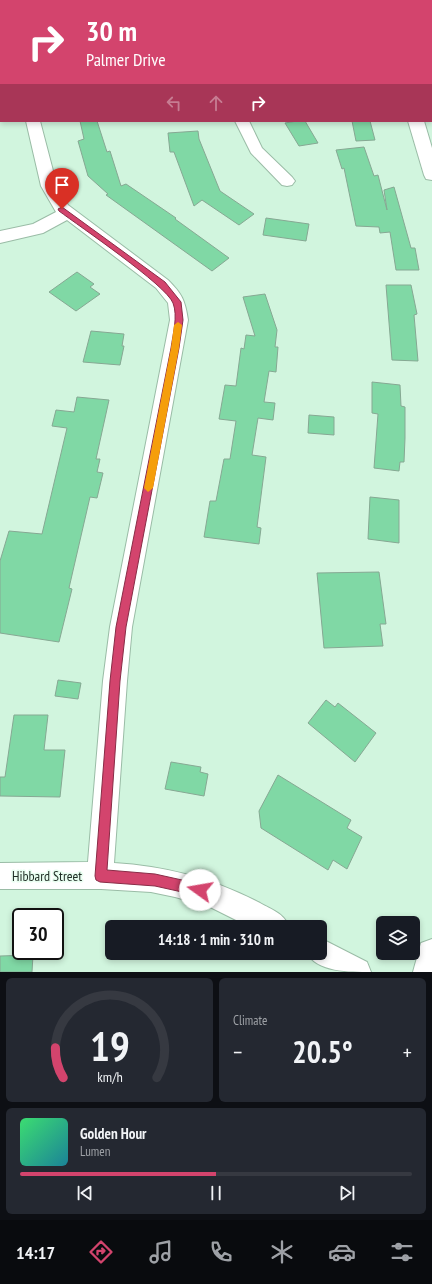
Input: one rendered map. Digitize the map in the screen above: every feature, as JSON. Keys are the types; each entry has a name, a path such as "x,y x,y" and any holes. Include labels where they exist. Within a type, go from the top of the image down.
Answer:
{"main road":[{"path":"416,122 432,175"},
{"path":"428,972 432,954"}],"street":[{"path":"33,122 48,186 66,214 162,284 177,302 179,320 175,348 121,627 115,681 100,876"},
{"path":"242,122 256,150 287,181"},
{"path":"0,237 37,229 66,214"},
{"name":"Hibbard Street","path":"0,876 100,876 155,880 200,890 264,920"},
{"path":"327,956 357,972"}],"building":[{"path":"80,122 97,122 107,152 110,151 121,186 126,184 176,218 175,219 229,258 212,271 106,195 108,194 88,176 78,141 84,139"},
{"path":"306,122 318,143 299,146 285,123"},
{"path":"352,122 370,122 375,140 356,141"},
{"path":"198,131 199,139 220,191 254,214 239,225 202,200 194,206 174,152 170,152 168,133"},
{"path":"364,147 374,176 378,175 387,210 384,190 394,187 411,248 415,248 419,270 396,270 390,232 380,233 379,227 356,226 344,168 342,169 336,150"},
{"path":"266,218 309,224 306,241 263,235"},
{"path":"77,272 94,284 90,287 100,294 76,311 49,292"},
{"path":"386,285 411,285 417,314 414,315 418,361 392,360"},
{"path":"265,294 277,330 275,347 278,347 276,372 269,371 264,402 275,403 273,420 258,418 252,455 266,457 257,527 261,528 259,544 204,537 210,501 216,501 224,459 230,459 236,421 219,419 225,385 236,386 241,348 244,349 246,335 255,336 243,297"},
{"path":"91,331 124,334 122,346 124,346 120,365 83,362"},
{"path":"372,382 400,385 401,406 405,407 405,438 404,462 400,462 399,471 374,468 378,414 372,413"},
{"path":"77,397 109,400 96,459 100,459 97,472 103,473 97,498 90,497 69,588 72,589 59,642 0,633 0,561 9,531 42,534 67,428 52,426 56,410 74,412"},
{"path":"309,415 334,417 334,435 308,433"},
{"path":"370,497 399,500 399,543 368,539"},
{"path":"379,572 386,624 380,624 383,646 324,648 317,573"},
{"path":"58,680 81,683 78,699 55,696"},
{"path":"326,700 335,707 338,703 376,733 355,762 308,723"},
{"path":"14,715 48,715 44,750 65,750 60,797 0,796 0,777 5,777"},
{"path":"171,762 201,767 200,772 208,774 204,796 165,789"},
{"path":"278,775 351,820 347,828 362,837 347,869 333,860 328,870 261,828 259,811"},
{"path":"0,956 12,956 12,960 33,960 32,972 0,972"}],"slow traffic":[{"path":"148,488 175,348 178,325"}],"route":[{"path":"62,209 66,214 162,284 177,302 179,320 175,348 121,627 115,681 100,876 155,880 200,890"}]}
